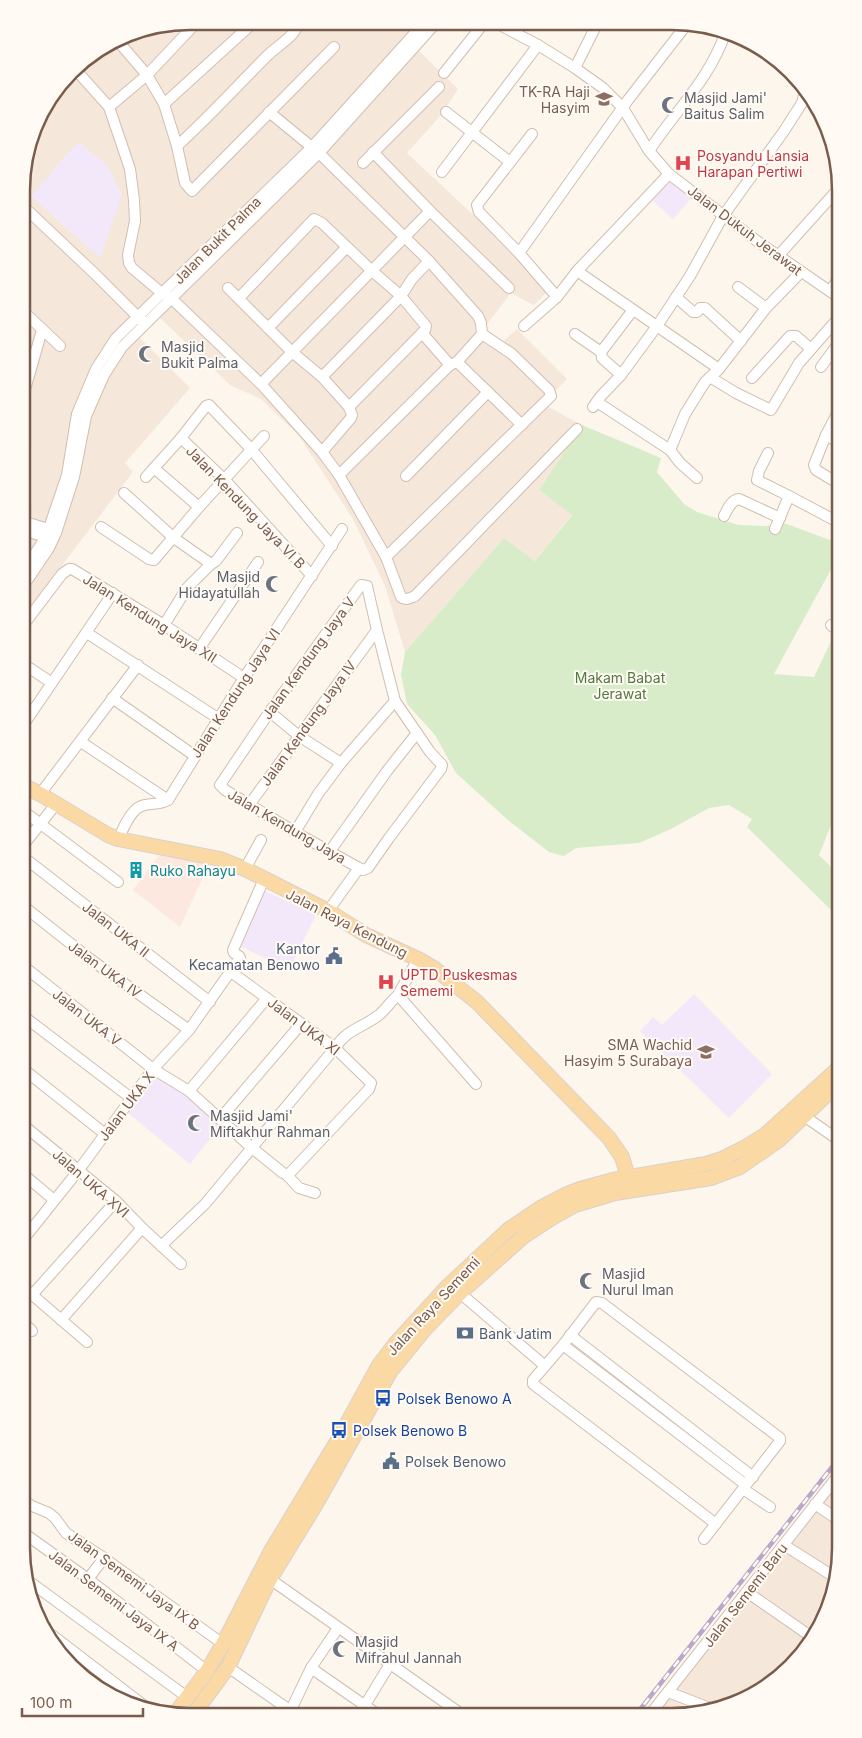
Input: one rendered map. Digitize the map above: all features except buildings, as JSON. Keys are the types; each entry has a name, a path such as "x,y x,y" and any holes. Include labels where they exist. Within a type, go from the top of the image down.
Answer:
{"main road":[{"name":"Jalan Raya Kendung","path":"30,790 118,839 220,859 245,869 328,911 366,935 418,959 435,970 477,1002 610,1138 622,1157 628,1177"},
{"name":"Jalan Raya Sememi","path":"198,1708 228,1667 270,1580 321,1496 390,1372 448,1286 508,1230 542,1207 580,1189 628,1177 706,1164 734,1154 765,1135 832,1073"},
{"name":"Jalan Raya Sememi","path":"179,1707 223,1644 271,1551 338,1440 379,1365 395,1344 460,1293 524,1236 555,1216 575,1205 615,1193 694,1182 740,1167 762,1153 832,1090"}],"street":[{"path":"108,107 147,75 190,30"},
{"path":"164,104 245,30"},
{"path":"178,146 295,30"},
{"name":"Jalan Bukit Palma","path":"316,150 418,30"},
{"name":"Jalan Bukit Palma","path":"80,75 108,107 122,140 130,169 135,221 129,263 137,274 164,300 316,150 429,30"},
{"path":"444,73 478,30"},
{"name":"Jalan Dukuh Jerawat","path":"509,30 538,45 603,88 623,108 649,151 669,174 778,256 830,291"},
{"path":"575,68 594,30"},
{"path":"519,252 623,108 682,30"},
{"path":"649,151 707,73 718,55 723,39"},
{"path":"442,172 538,45"},
{"path":"121,46 147,75 164,104 178,146 186,183 192,190 197,188 334,47"},
{"path":"364,163 438,86"},
{"path":"697,478 680,463 670,450 595,405 621,375 657,326 690,276 723,216 784,130 803,99"},
{"path":"269,112 316,150 429,261 478,316 482,334"},
{"path":"446,112 510,162"},
{"path":"532,134 477,205 479,212 519,252 557,297"},
{"path":"374,152 430,211 510,288"},
{"path":"524,326 557,297 576,271 669,174"},
{"path":"778,256 832,196"},
{"path":"261,384 430,211"},
{"path":"30,213 145,318"},
{"path":"239,298 314,219 322,223 346,248 401,296 426,326 425,330 349,406"},
{"path":"268,328 346,248"},
{"path":"322,377 401,296 412,279 429,261"},
{"path":"576,271 718,369"},
{"path":"670,450 685,414 705,382 718,369 766,308 801,272"},
{"path":"738,287 766,308"},
{"path":"228,288 292,352 322,377 349,406 352,414 351,418 322,452"},
{"path":"676,297 693,312 704,308 741,341"},
{"path":"30,560 47,533 67,475 96,369 116,338 145,318 164,300 261,384 322,452 339,475 386,558 401,597 408,599 415,596 577,429"},
{"path":"601,352 633,310"},
{"path":"30,319 60,346"},
{"path":"710,377 736,393 771,410 799,363 832,325"},
{"path":"30,372 42,330"},
{"path":"422,333 522,425"},
{"path":"339,475 482,334"},
{"path":"386,558 552,396 512,354 482,334"},
{"path":"576,334 601,352 602,358 621,375"},
{"path":"752,378 790,336 796,336 810,349"},
{"path":"821,367 832,352"},
{"path":"406,476 488,392"},
{"path":"146,476 181,438 206,406 209,405 251,449 332,546"},
{"path":"30,576 56,534 74,478 82,415"},
{"path":"832,423 814,465 814,468 832,479"},
{"path":"826,435 832,439"},
{"path":"101,527 149,560 154,560 199,507 264,436"},
{"name":"Jalan Kendung Jaya VI B","path":"181,438 225,480 312,576"},
{"path":"768,453 759,471 757,480 832,519"},
{"path":"154,468 199,507"},
{"path":"124,493 174,538 211,564"},
{"path":"776,529 789,496"},
{"path":"724,516 731,503 735,499 739,499 780,518"},
{"path":"30,526 47,533"},
{"name":"Jalan Kendung Jaya VI","path":"168,800 244,678 342,529"},
{"path":"30,531 47,533"},
{"path":"164,625 187,588 211,564 216,562 237,534"},
{"path":"199,649 258,562"},
{"name":"Jalan Kendung Jaya XII","path":"30,616 62,574 72,569 164,625 244,678"},
{"name":"Jalan Kendung Jaya V","path":"221,787 220,782 361,585 367,586 377,630"},
{"path":"30,715 113,593"},
{"path":"359,868 363,870 368,868 442,769 442,765 430,752 395,701 377,630"},
{"name":"Jalan Kendung Jaya IV","path":"249,804 377,630"},
{"path":"86,633 219,719"},
{"path":"40,794 138,665"},
{"path":"30,668 52,683"},
{"path":"112,698 195,756"},
{"path":"295,832 318,794 341,763 395,701"},
{"path":"270,712 299,736 341,763"},
{"path":"330,851 387,771 417,733"},
{"path":"81,742 168,800 163,803 140,806 133,812 118,839"},
{"name":"Jalan Kendung Jaya","path":"221,787 359,868 328,911"},
{"path":"30,837 56,804"},
{"path":"30,815 118,882"},
{"path":"245,869 261,840"},
{"name":"Jalan UKA II","path":"30,862 210,1002"},
{"path":"232,972 240,957 233,950 264,879"},
{"name":"Jalan UKA IV","path":"30,911 90,959 189,1030"},
{"path":"161,1246 205,1204 340,1040 379,1015 398,995 418,959"},
{"name":"Jalan UKA V","path":"30,971 153,1070 189,1091 252,1148 282,1173 286,1174 298,1188 316,1192"},
{"name":"Jalan UKA X","path":"30,1223 54,1200 78,1171 131,1098 189,1030 232,972"},
{"name":"Jalan UKA XI","path":"232,972 335,1048 369,1080 371,1085 289,1174 286,1174"},
{"path":"398,995 476,1084"},
{"path":"189,1091 267,998"},
{"path":"30,1021 131,1098"},
{"path":"220,1119 301,1024"},
{"path":"30,1074 105,1134"},
{"path":"804,1116 832,1135"},
{"name":"Jalan UKA XVI","path":"30,1131 116,1201 181,1264"},
{"path":"30,1180 54,1200"},
{"path":"87,1342 32,1295 116,1201"},
{"path":"62,1320 142,1228"},
{"path":"460,1293 545,1366"},
{"path":"704,1539 716,1524 747,1483 780,1441 778,1435 602,1303 596,1302 533,1380 533,1384 716,1524"},
{"path":"570,1335 656,1402 747,1483 770,1507"},
{"path":"563,1345 747,1483"},
{"path":"650,1411 656,1402"},
{"name":"Jalan Sememi Baru","path":"657,1708 832,1483"},
{"path":"815,1504 832,1516"},
{"name":"Jalan Sememi Jaya IX B","path":"30,1505 56,1518 66,1532 223,1644"},
{"name":"Jalan Sememi Jaya IX A","path":"30,1537 88,1579 206,1670"},
{"path":"784,1546 830,1574"},
{"path":"88,1579 104,1558"},
{"path":"270,1580 453,1708"},
{"path":"35,1586 187,1697"},
{"path":"747,1592 807,1634"},
{"path":"294,1708 311,1668 338,1628"},
{"path":"61,1642 134,1698"},
{"path":"365,1705 390,1664"},
{"path":"228,1667 284,1708"},
{"path":"311,1668 369,1708"},
{"path":"668,1692 702,1705"}],"shaded area":[{"path":"180,30 436,30 418,50 458,89 442,114 407,153 551,288 534,305 511,293 484,328 500,344 517,329 567,379 543,404 582,425 539,490 572,514 535,561 504,538 405,652 385,586 353,519 299,436 261,399 230,385 158,316 139,337 190,388 125,463 133,472 30,607 30,180 33,159 42,129 57,101 77,77 101,57 129,42 159,33"},
{"path":"78,142 106,164 122,195 100,258 31,196"},
{"path":"674,179 694,195 673,219 652,200"},
{"path":"163,850 210,862 180,927 133,890"},
{"path":"265,891 316,915 289,970 238,945"},
{"name":"SMA Wachid Hasyim 5 Surabaya","path":"694,994 772,1074 729,1118 640,1031 653,1017 662,1025"},
{"path":"158,1075 222,1124 190,1164 128,1113"},
{"path":"832,1489 832,1558 829,1579 820,1609 811,1628 799,1645 777,1668 761,1681 743,1691 713,1703 693,1707 658,1708"}],"green space":[{"name":"Makam Babat Jerawat","path":"582,425 661,458 657,472 684,504 697,512 738,525 767,526 781,522 832,541 832,568 774,674 814,677 832,639 832,826 819,855 832,868 832,911 747,827 752,819 729,805 709,808 671,829 639,843 576,848 564,856 549,852 509,821 456,773 435,735 407,704 401,675 405,652 504,538 535,561 572,515 539,490"}],"railway":[{"path":"641,1708 832,1467"}],"place":[{"name":"TK-RA Haji Hasyim","path":"604,99"},
{"name":"Masjid Jami' Baitus Salim","path":"670,105"},
{"name":"Posyandu Lansia Harapan Pertiwi","path":"683,163"},
{"name":"Masjid Bukit Palma","path":"147,354"},
{"name":"Masjid Hidayatullah","path":"274,584"},
{"name":"Ruko Rahayu","path":"136,870"},
{"name":"Kantor Kecamatan Benowo","path":"334,956"},
{"name":"UPTD Puskesmas Sememi","path":"386,982"},
{"name":"SMA Wachid Hasyim 5 Surabaya","path":"706,1052"},
{"name":"Masjid Jami' Miftakhur Rahman","path":"196,1123"},
{"name":"Masjid Nurul Iman","path":"588,1281"},
{"name":"Bank Jatim","path":"465,1333"},
{"name":"Polsek Benowo A","path":"383,1398"},
{"name":"Polsek Benowo B","path":"339,1430"},
{"name":"Polsek Benowo","path":"391,1461"},
{"name":"Masjid Mifrahul Jannah","path":"341,1649"}]}
